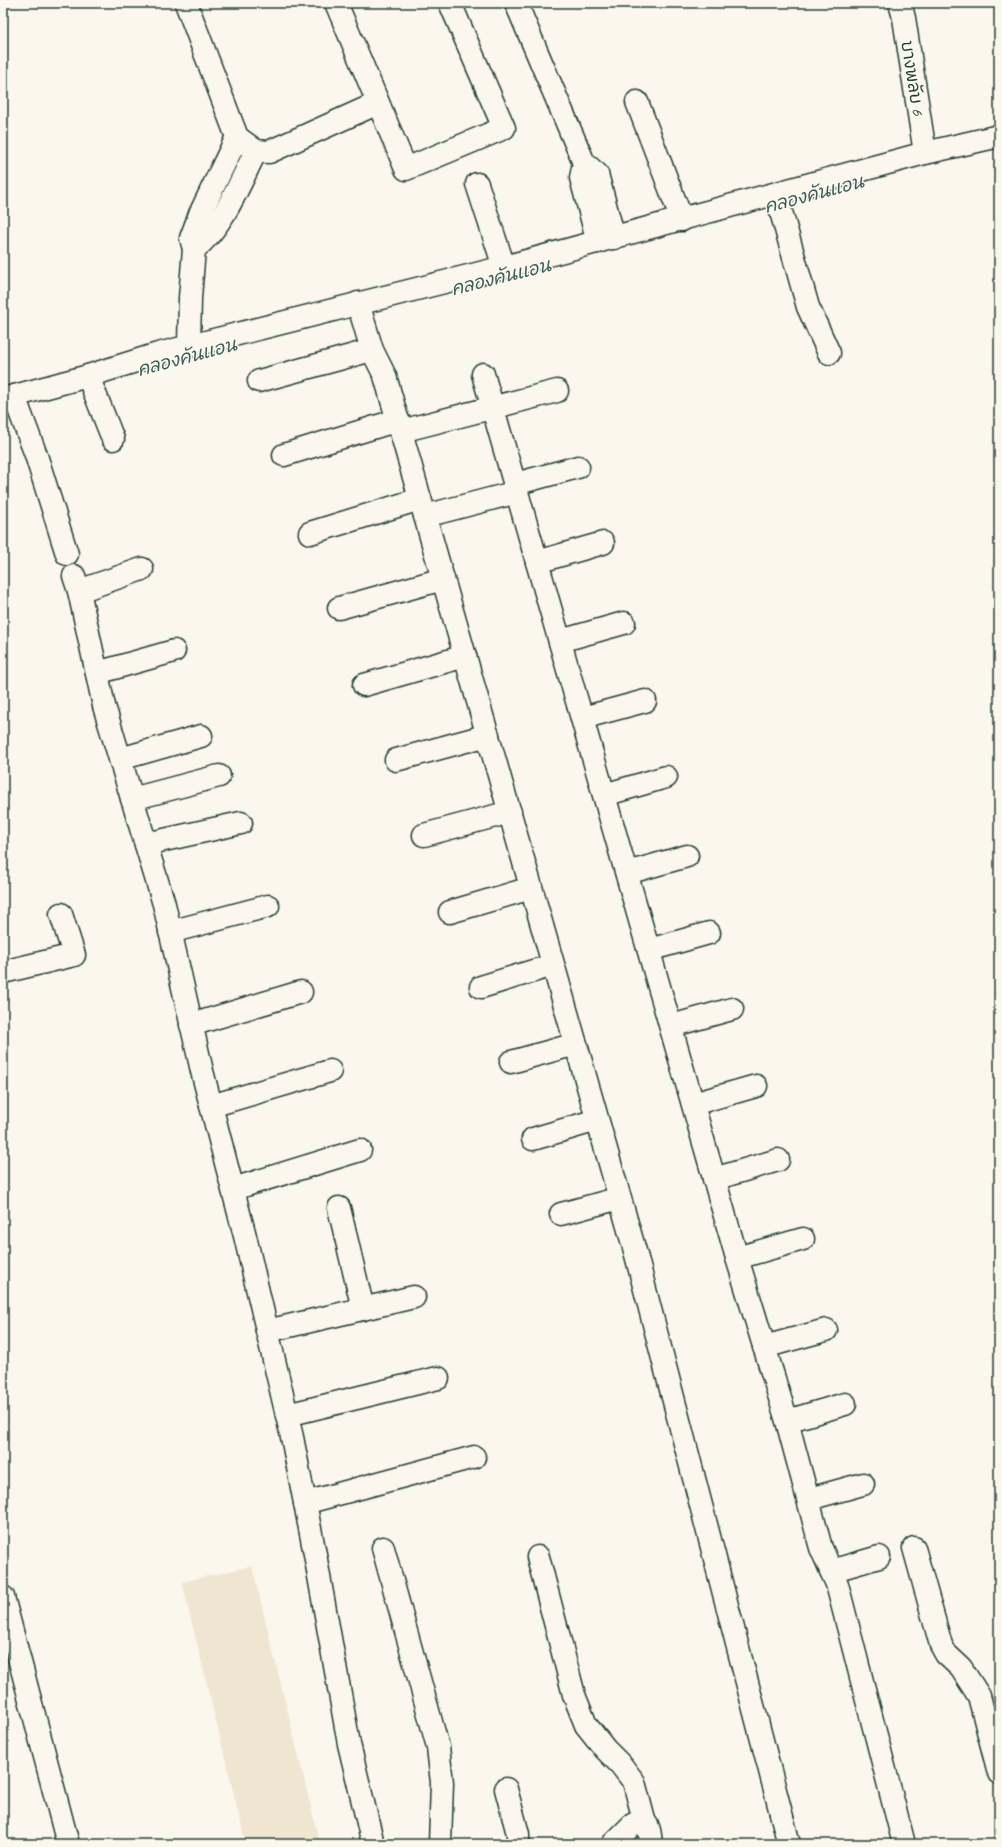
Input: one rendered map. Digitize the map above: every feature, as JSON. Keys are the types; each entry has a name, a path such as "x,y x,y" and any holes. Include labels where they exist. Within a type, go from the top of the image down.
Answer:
{"street":[{"path":"186,3 237,137 256,151 269,152 378,103"},
{"path":"336,3 406,169 504,128 450,3"},
{"path":"517,3 584,163 597,174 606,240"},
{"name":"บางพลับ 6","path":"900,3 904,18 925,153"},
{"path":"637,102 682,220"},
{"path":"190,346 190,298 194,249 191,238 200,214 237,137"},
{"path":"67,554 36,455 8,398 88,376 158,354 359,308 504,267 682,220 777,197 925,153 998,143"},
{"path":"194,249 204,241 218,225 256,151"},
{"path":"477,184 504,267"},
{"path":"777,197 808,307 829,353"},
{"path":"359,308 370,344 385,376 620,1198 789,1844"},
{"path":"259,381 370,344"},
{"path":"483,374 737,1258 787,1421 809,1499 820,1548 837,1584 904,1844"},
{"path":"88,376 113,439"},
{"path":"284,455 399,425 493,408 557,391"},
{"path":"310,533 516,488 578,467"},
{"path":"537,562 603,543"},
{"path":"142,569 77,583 104,706 146,844 170,932 191,1025 233,1189 287,1415 305,1503 349,1744 373,1844"},
{"path":"339,608 443,579"},
{"path":"560,641 624,623"},
{"path":"97,673 174,652"},
{"path":"364,685 465,656"},
{"path":"582,718 646,701"},
{"path":"396,760 488,735"},
{"path":"120,759 202,736"},
{"path":"132,799 219,776"},
{"path":"604,795 666,777"},
{"path":"424,835 510,812"},
{"path":"146,844 240,823"},
{"path":"626,873 687,856"},
{"path":"450,912 531,888"},
{"path":"170,932 268,906"},
{"path":"3,972 74,955 61,914"},
{"path":"649,950 709,933"},
{"path":"481,987 553,965"},
{"path":"191,1025 301,992"},
{"path":"670,1026 732,1009"},
{"path":"511,1062 576,1044"},
{"path":"211,1106 330,1071"},
{"path":"693,1104 756,1086"},
{"path":"533,1139 598,1120"},
{"path":"233,1189 360,1150"},
{"path":"714,1178 778,1160"},
{"path":"561,1214 620,1198"},
{"path":"339,1208 363,1309"},
{"path":"737,1258 803,1239"},
{"path":"267,1331 414,1297"},
{"path":"764,1347 826,1330"},
{"path":"287,1415 438,1378"},
{"path":"787,1421 845,1404"},
{"path":"305,1503 474,1457"},
{"path":"809,1499 863,1484"},
{"path":"383,1548 438,1747 442,1782 440,1844"},
{"path":"914,1548 941,1645 946,1654 961,1668 979,1696 999,1773"},
{"path":"538,1557 574,1695 586,1725 605,1749 622,1765 634,1782 644,1820 648,1826 651,1844"},
{"path":"831,1571 879,1557"},
{"path":"3,1597 68,1844"},
{"path":"506,1790 518,1834 518,1844"},
{"path":"613,1844 632,1825 639,1820 644,1820"}],"shaded area":[{"path":"252,1566 320,1844 246,1844 182,1582"}],"water label":[{"name":"คลองคันแอน","path":"814,194"},
{"name":"คลองคันแอน","path":"501,277"},
{"name":"คลองคันแอน","path":"187,357"}]}
